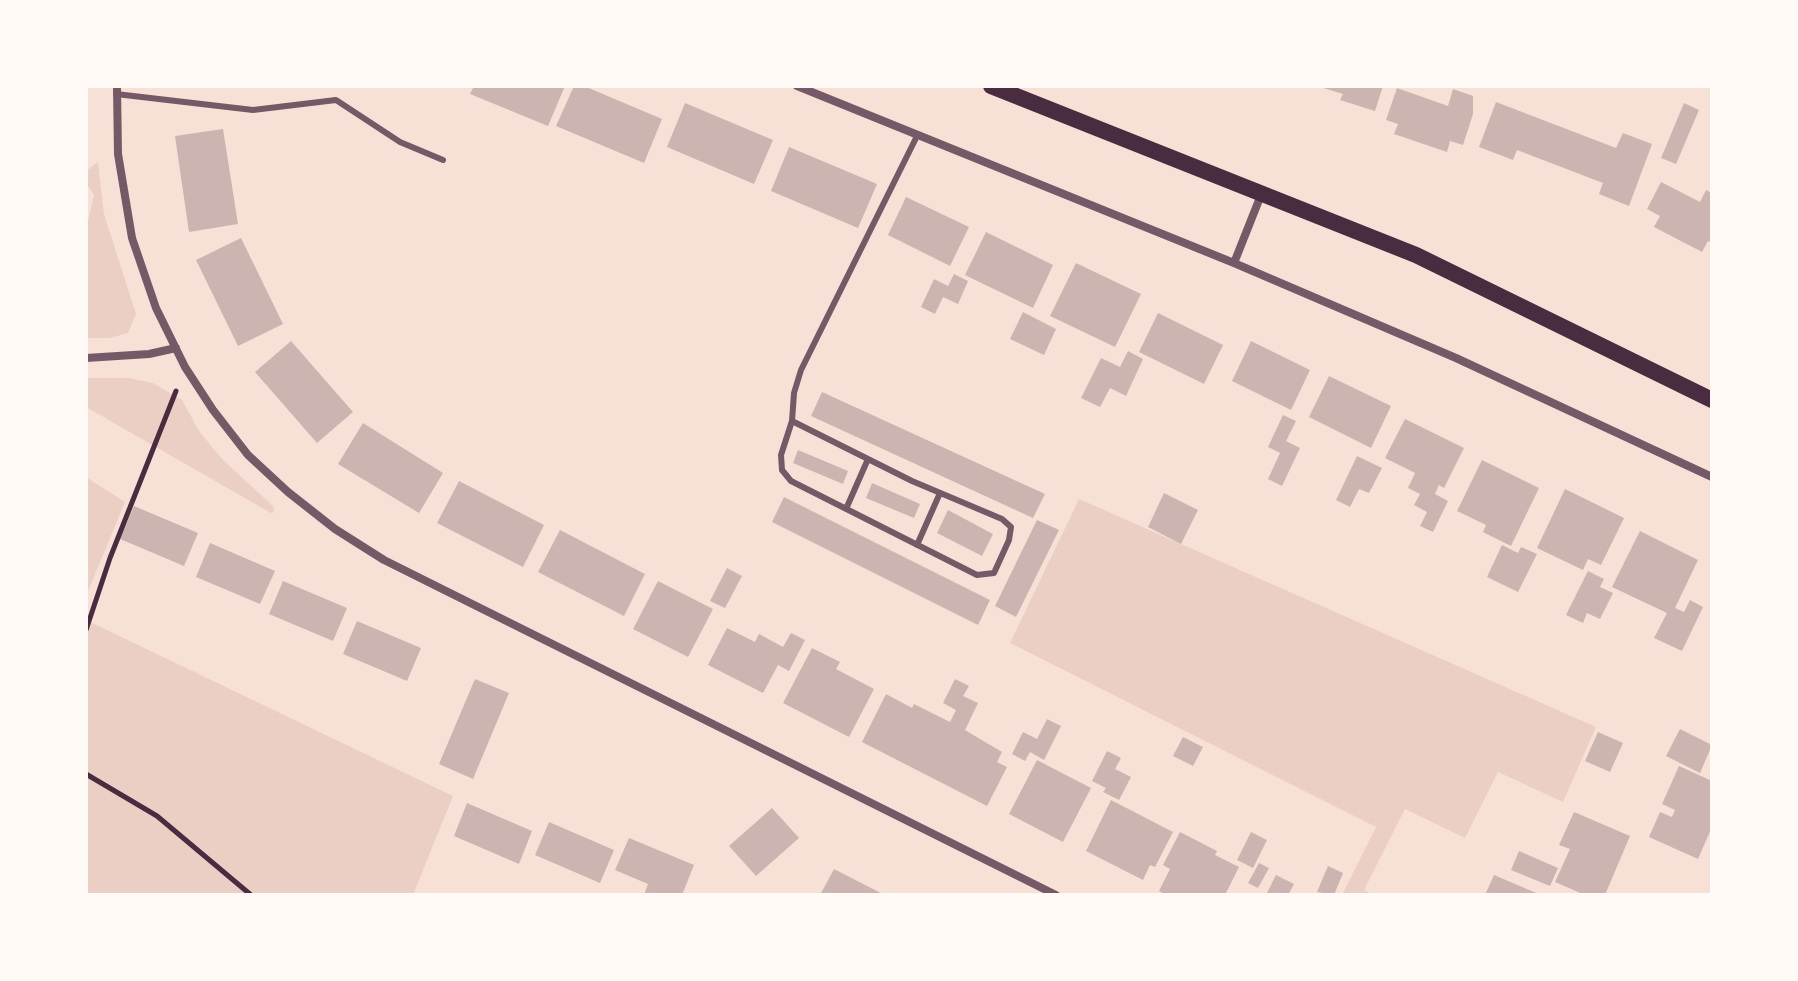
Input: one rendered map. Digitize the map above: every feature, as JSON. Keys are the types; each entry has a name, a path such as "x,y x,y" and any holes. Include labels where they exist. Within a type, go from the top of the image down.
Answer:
{"main road":[{"path":"991,86 1416,255 1712,400"}],"street":[{"path":"797,86 1234,263 1456,358 1712,477"},
{"path":"116,90 118,154 132,238 156,308 185,367 213,410 248,455 288,492 335,529 384,560 1056,895"},
{"path":"1234,263 1261,195"},
{"path":"86,358 149,354 176,348"}],"lane":[{"path":"116,90 253,110 336,100 400,142 443,160"},
{"path":"792,421 940,493 1002,519 1011,527 1009,540 994,573 977,575 791,481 782,470 781,455 792,421 794,393 801,370 917,136"},
{"path":"846,509 868,459"},
{"path":"917,545 940,493"}],"path":[{"path":"86,630 110,558 185,367"},
{"path":"86,774 157,816 251,895"}],"shaded area":[{"path":"98,162 104,214 136,314 128,333 110,338 86,338 86,230 94,195 86,183 86,171"},
{"path":"86,378 129,378 153,383 182,400 199,431 223,460 273,506 274,512 86,407"},
{"path":"86,477 125,502 86,596"},
{"path":"1079,499 1596,727 1563,802 1498,772 1465,838 1405,809 1364,890 1374,895 1342,895 1376,827 1010,643"},
{"path":"86,620 453,796 413,895 86,895"}],"building":[{"path":"474,86 565,86 548,126 470,94"},
{"path":"574,86 584,86 662,119 644,163 556,126"},
{"path":"1383,86 1375,111 1340,100 1343,94 1320,87"},
{"path":"1397,88 1448,106 1453,89 1473,96 1473,114 1463,145 1450,141 1447,152 1394,134 1398,124 1386,120"},
{"path":"1496,102 1616,148 1623,133 1652,144 1629,206 1599,194 1603,183 1517,150 1513,160 1479,147"},
{"path":"685,103 773,140 754,184 667,147"},
{"path":"1684,103 1699,110 1676,164 1661,158"},
{"path":"223,129 238,224 189,232 175,136"},
{"path":"789,147 877,184 858,228 771,191"},
{"path":"1661,182 1700,202 1706,190 1712,193 1712,243 1708,241 1702,252 1654,227 1660,216 1647,209"},
{"path":"906,197 969,227 950,266 888,235"},
{"path":"986,232 1053,265 1033,308 965,275"},
{"path":"241,238 283,324 238,346 196,260"},
{"path":"1076,263 1141,294 1115,347 1050,316"},
{"path":"954,274 968,281 958,304 943,297 935,314 921,307 934,279 948,286"},
{"path":"1023,312 1056,329 1044,355 1010,339"},
{"path":"1158,313 1223,345 1204,384 1139,352"},
{"path":"291,341 353,412 317,443 255,372"},
{"path":"1251,341 1310,370 1291,410 1232,381"},
{"path":"1128,351 1143,359 1126,396 1110,388 1100,407 1081,398 1101,358 1120,367"},
{"path":"1329,376 1391,406 1371,448 1309,417"},
{"path":"822,392 1045,494 1033,518 811,416"},
{"path":"1283,415 1296,421 1286,441 1300,448 1282,486 1268,479 1280,453 1268,447"},
{"path":"1405,419 1464,448 1444,488 1439,485 1435,494 1448,501 1433,532 1420,526 1427,512 1414,505 1420,494 1408,488 1415,473 1385,458"},
{"path":"363,423 443,473 419,513 338,464"},
{"path":"798,450 848,471 843,484 793,463"},
{"path":"1357,456 1382,468 1369,493 1359,489 1350,507 1336,500"},
{"path":"1482,460 1539,488 1511,546 1483,532 1486,525 1457,511"},
{"path":"459,481 544,525 523,567 437,523"},
{"path":"872,483 920,504 914,518 866,498"},
{"path":"1565,489 1624,518 1601,565 1588,559 1583,570 1537,548"},
{"path":"1164,493 1198,510 1181,544 1148,527"},
{"path":"784,497 990,600 978,625 772,522"},
{"path":"134,506 198,533 184,566 120,539"},
{"path":"948,510 993,534 982,556 937,533"},
{"path":"1037,520 1059,530 1016,617 995,606"},
{"path":"560,530 645,574 624,616 538,572"},
{"path":"1640,531 1698,560 1675,608 1684,612 1690,600 1703,607 1682,651 1654,638 1667,613 1612,587"},
{"path":"210,543 275,571 260,604 196,577"},
{"path":"1502,545 1518,553 1521,547 1537,554 1518,592 1487,577"},
{"path":"727,568 742,576 725,608 710,601"},
{"path":"1588,571 1604,579 1600,587 1613,593 1600,619 1587,613 1583,623 1566,615"},
{"path":"283,581 347,608 333,641 269,614"},
{"path":"658,581 713,609 688,657 633,629"},
{"path":"357,621 421,648 407,681 343,654"},
{"path":"727,628 755,642 759,634 783,647 791,633 805,640 789,671 778,665 763,693 708,665"},
{"path":"812,648 840,662 836,669 874,689 849,737 783,703"},
{"path":"475,679 509,693 473,779 439,764"},
{"path":"955,679 969,686 963,696 978,703 965,730 1002,752 997,762 1007,767 987,806 862,742 886,694 912,708 914,704 950,722 956,710 943,703"},
{"path":"1047,719 1061,726 1044,760 1030,752 1025,761 1012,754 1023,732 1037,739"},
{"path":"1680,729 1712,745 1700,773 1666,756"},
{"path":"1598,732 1623,743 1610,772 1585,761"},
{"path":"1183,737 1203,747 1193,766 1173,756"},
{"path":"1107,751 1121,758 1115,769 1131,777 1119,800 1103,792 1106,788 1092,781"},
{"path":"1037,760 1091,788 1063,842 1009,814"},
{"path":"1679,766 1712,781 1712,827 1698,859 1649,837 1660,812 1672,817 1675,810 1662,804"},
{"path":"1111,800 1173,832 1155,867 1150,865 1143,880 1086,851"},
{"path":"467,803 532,831 519,864 454,836"},
{"path":"772,808 799,838 756,876 729,846"},
{"path":"1574,812 1630,836 1605,895 1585,895 1555,882 1570,849 1559,845"},
{"path":"549,822 614,850 600,883 535,855"},
{"path":"1180,832 1217,851 1215,855 1239,867 1225,895 1166,895 1159,891 1170,869 1163,865"},
{"path":"1251,832 1267,840 1253,868 1237,860"},
{"path":"629,838 694,865 682,895 644,895 648,884 615,870"},
{"path":"1519,851 1558,868 1550,886 1511,870"},
{"path":"1259,863 1269,868 1258,888 1248,883"},
{"path":"1328,866 1343,873 1334,895 1317,892"},
{"path":"834,869 875,890 884,895 820,895"},
{"path":"1276,875 1294,884 1288,895 1266,895"},
{"path":"1494,875 1541,895 1485,895"}]}
